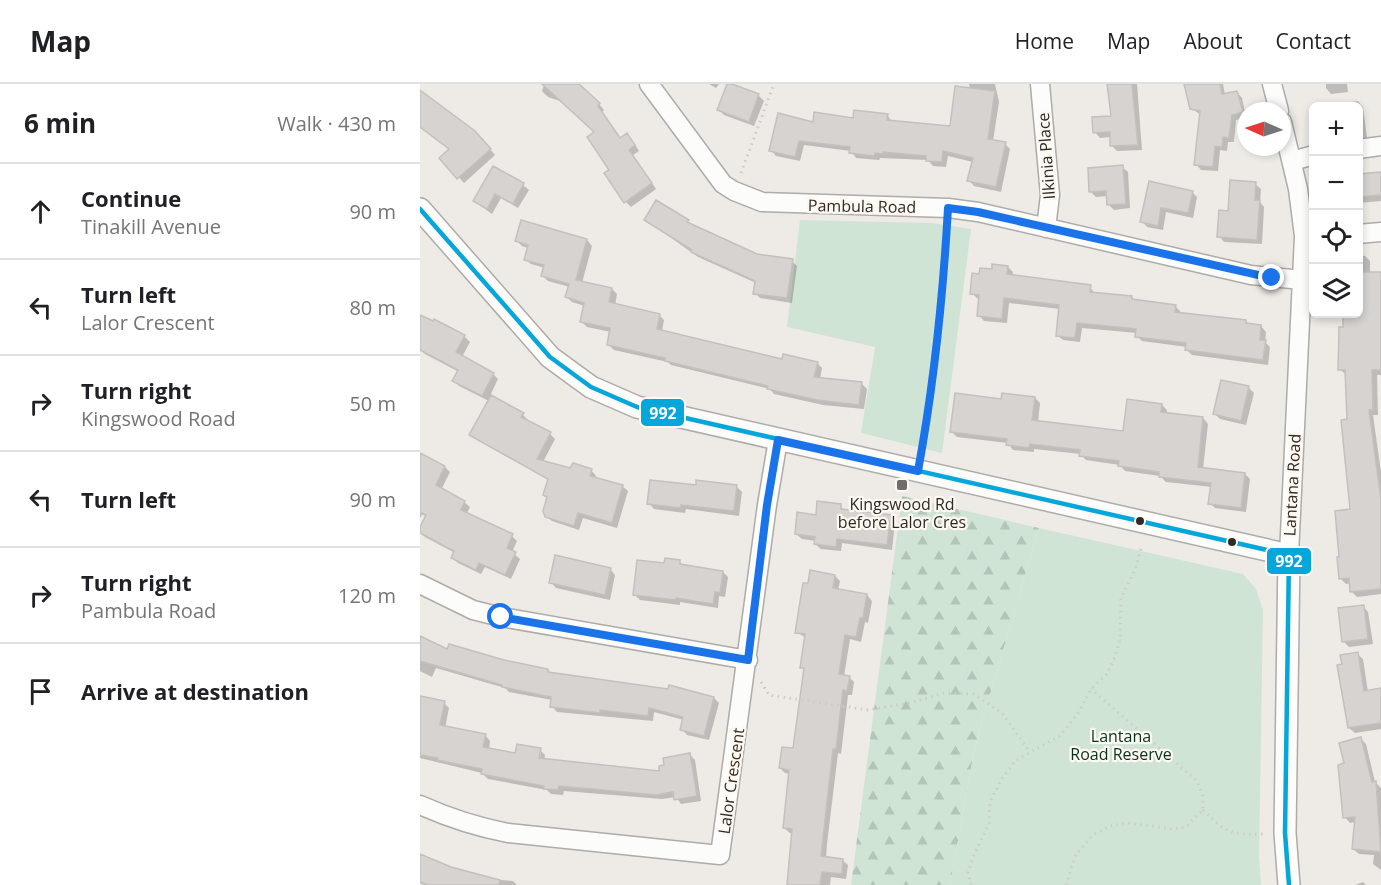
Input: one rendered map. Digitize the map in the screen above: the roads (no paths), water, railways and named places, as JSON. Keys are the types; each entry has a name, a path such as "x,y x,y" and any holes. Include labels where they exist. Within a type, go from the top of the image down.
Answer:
{"street":[{"name":"Pambula Road","path":"649,84 723,184 762,202 948,208 978,212 1251,275 1302,280"},
{"name":"Ilkinia Place","path":"1040,84 1050,195 1046,228"},
{"path":"1272,84 1277,102"},
{"path":"1363,148 1381,146"},
{"name":"Lantana Road","path":"1289,885 1285,833 1289,555 1302,280 1309,236 1302,214 1291,156"},
{"path":"1292,161 1310,156"},
{"path":"420,209 550,357 591,387 637,407 1289,555"},
{"path":"1363,234 1381,232"},
{"name":"Lalor Crescent","path":"420,806 450,819 508,833 720,855 767,505 778,440"},
{"path":"420,584 473,610 501,617 748,660"}],"place":[{"name":"Kingswood Rd before Lalor Cres","path":"902,485"}],"park label":[{"name":"Lantana Road Reserve","path":"1121,745"}]}
